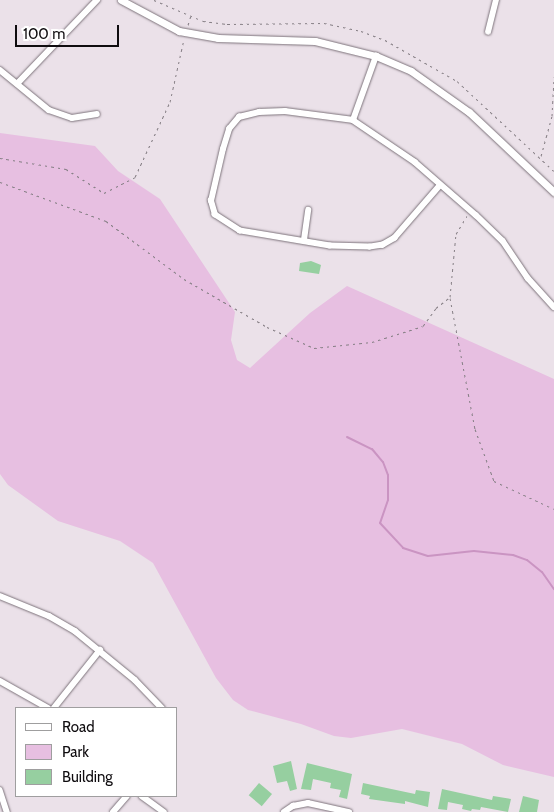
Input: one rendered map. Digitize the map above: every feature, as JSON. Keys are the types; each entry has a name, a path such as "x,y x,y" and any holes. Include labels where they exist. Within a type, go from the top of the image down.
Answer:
{"street":[{"path":"17,84 97,0"},
{"path":"121,0 152,20 186,32 218,38 315,41 376,56 411,72 444,92 536,172 554,192"},
{"path":"488,32 496,0"},
{"path":"353,120 376,56"},
{"path":"0,70 49,110 72,118 97,114"},
{"path":"440,186 401,232 383,245 330,246 304,240 240,231 215,216 211,201 229,129 239,117 258,112 285,111 353,120 415,162 504,241 528,278 554,307"},
{"path":"304,240 308,210"},
{"path":"0,596 48,616 100,650 161,707"},
{"path":"55,707 100,650"},
{"path":"0,681 46,707"},
{"path":"0,790 7,812"},
{"path":"113,812 126,797"},
{"path":"143,797 164,812"},
{"path":"284,812 293,806 308,804 349,812"}],"path":[{"path":"0,158 66,169 104,193 135,177 170,102 191,15"},
{"path":"541,156 553,118 554,77"},
{"path":"0,182 106,221 184,279 268,327 314,348 372,342 423,326 436,308 450,297"},
{"path":"471,211 456,234 450,297 475,429 494,481 554,509"}],"green space":[{"path":"0,133 95,146 118,171 160,199 235,312 231,340 237,360 250,368 310,313 347,286 554,379 554,777 503,765 462,744 402,729 351,738 334,736 301,724 248,710 233,700 216,678 153,563 120,541 58,521 8,485 0,474"}],"building":[{"path":"311,261 321,265 319,274 299,271 300,263"},
{"path":"291,761 297,789 290,791 287,781 277,783 273,766"},
{"path":"307,763 352,774 347,799 339,797 341,790 330,788 331,783 313,779 311,790 301,789"},
{"path":"259,783 272,794 262,806 249,795"},
{"path":"363,783 415,794 416,790 430,792 428,807 405,801 405,804 369,799 370,796 361,794"},
{"path":"442,789 492,800 493,796 511,799 508,812 481,807 480,810 472,809 471,811 462,809 463,805 448,802 447,810 438,809"},
{"path":"523,796 539,800 537,812 519,812"}],"waterway":[{"path":"347,437 372,449 383,462 388,475 388,500 380,523 403,548 428,556 474,551 513,555 527,560 542,572 554,589"}]}
